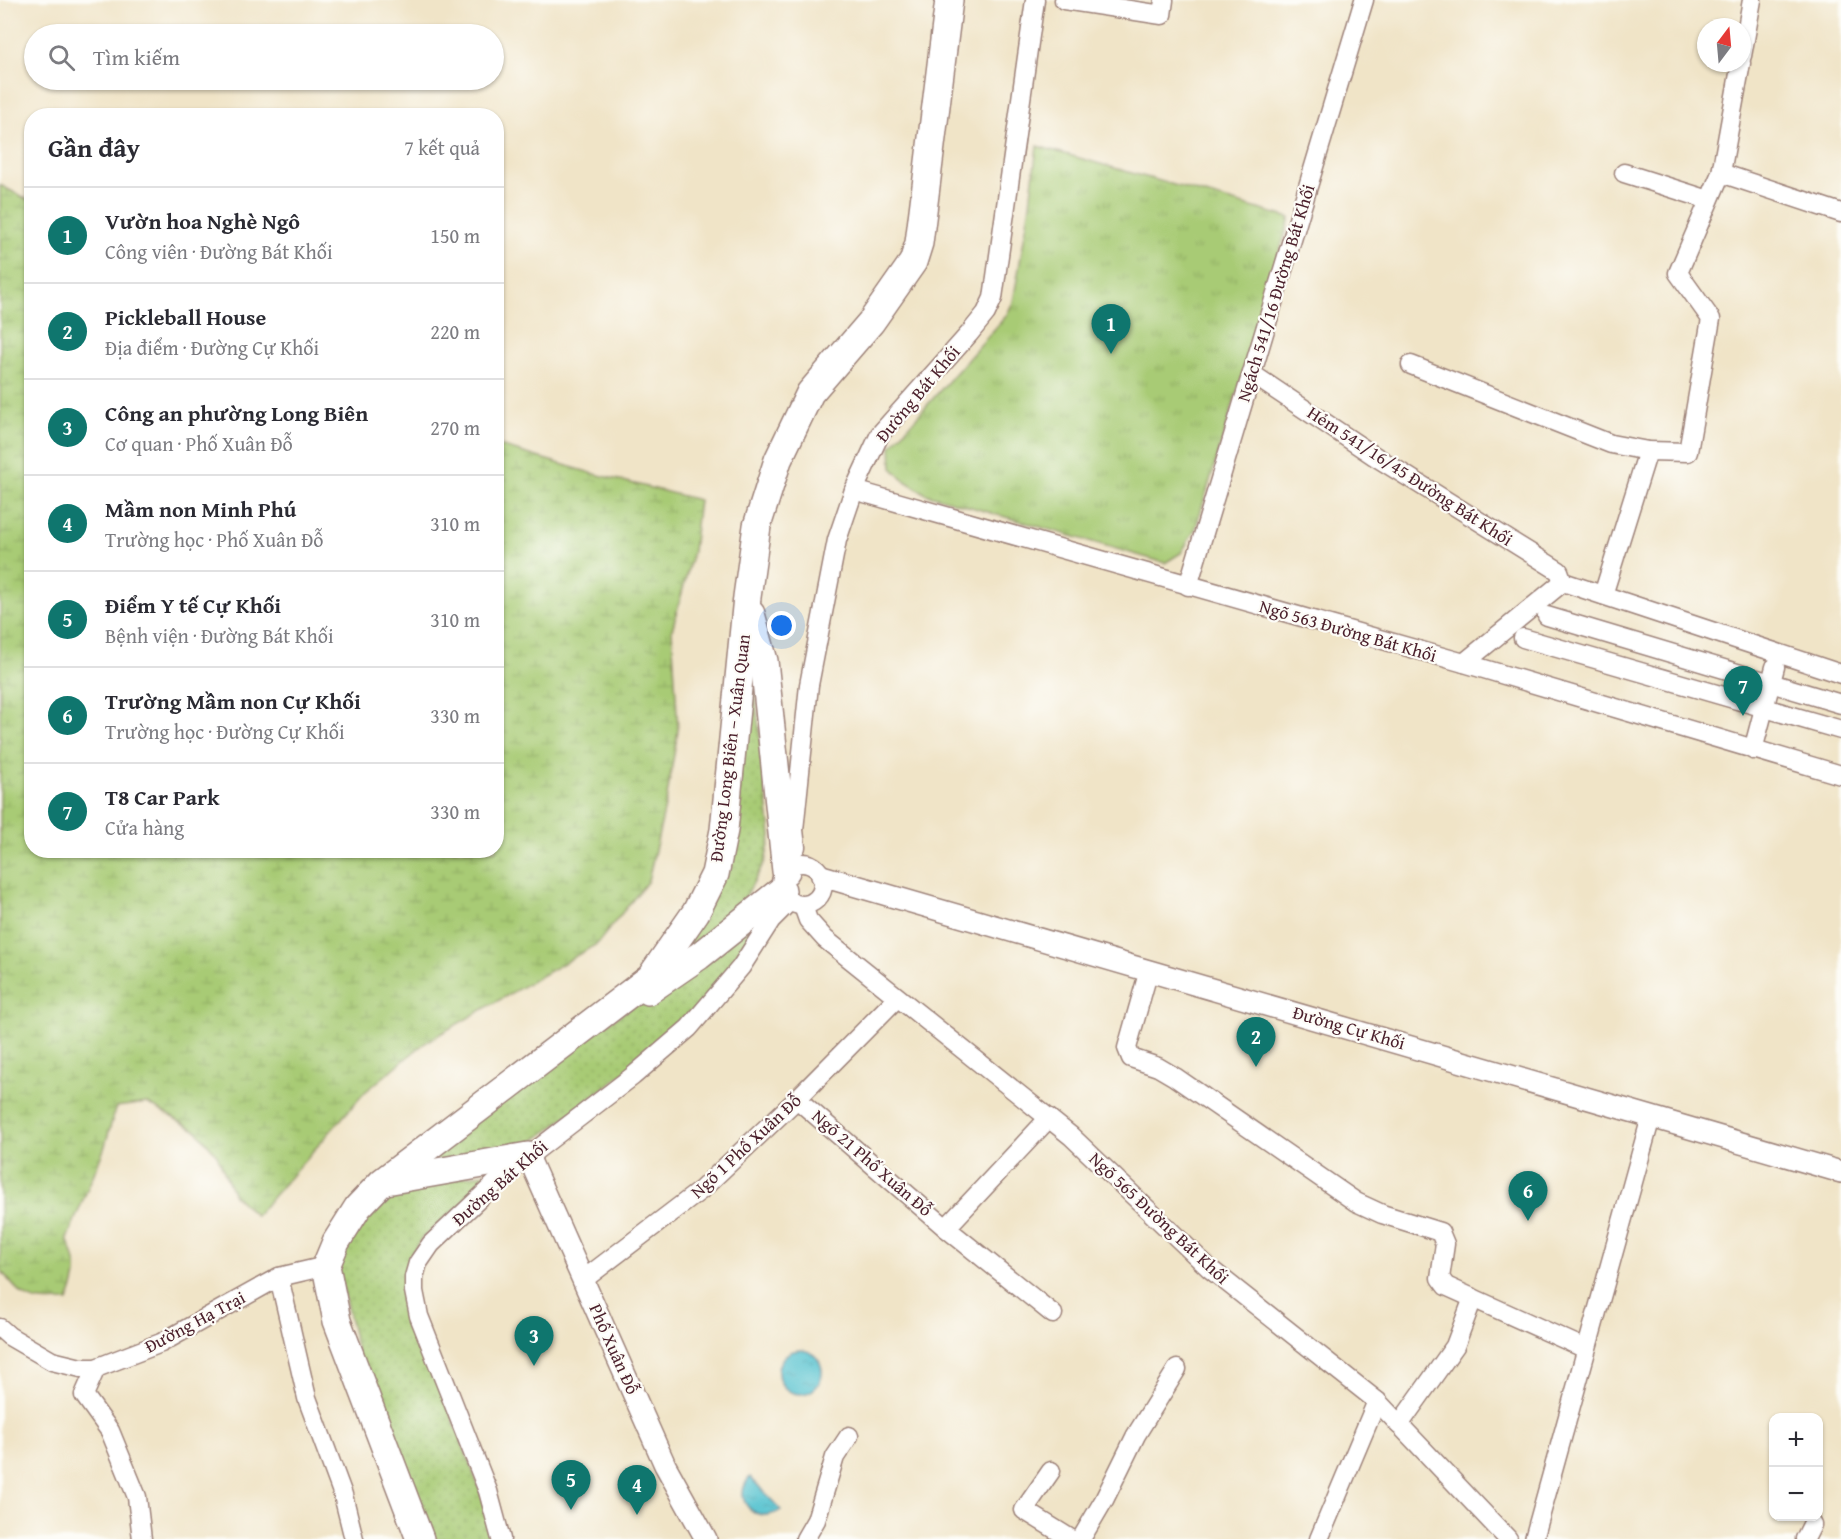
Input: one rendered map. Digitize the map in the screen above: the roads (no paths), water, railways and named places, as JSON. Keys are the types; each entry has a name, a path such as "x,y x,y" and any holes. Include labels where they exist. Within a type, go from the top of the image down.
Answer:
{"main road":[{"name":"Đường Long Biên – Xuân Quan","path":"326,1266 336,1242 358,1207 382,1182 650,978 696,912 715,874 724,830 747,597 758,526 778,460 810,393 871,322 913,262 919,243 950,2"},
{"path":"591,1021 670,977 792,886 764,661 747,597"},
{"path":"382,1182 528,1156"},
{"path":"326,1266 337,1321 420,1539"}],"street":[{"name":"Đường Bát Khối","path":"501,1539 488,1491 421,1320 416,1303 414,1277 418,1263 431,1244 488,1188 633,1076 689,1028 741,967 792,886 794,830 809,685 837,540 854,490 880,434 969,334 986,313 993,298 1035,0"},
{"path":"1064,0 1162,15 1164,0"},
{"name":"Ngách 541/16 Đường Bát Khối","path":"1188,586 1364,0"},
{"path":"1749,18 1752,0"},
{"path":"1411,364 1611,444 1648,451 1688,452 1711,319 1678,273 1721,173 1739,72"},
{"path":"1624,173 1709,200"},
{"path":"1721,173 1841,213"},
{"name":"Hẻm 541/16/45 Đường Bát Khối","path":"1252,374 1383,461 1558,571 1563,582"},
{"path":"1603,595 1648,451"},
{"name":"Ngõ 563 Đường Bát Khối","path":"854,490 1464,663 1841,775"},
{"path":"1464,663 1563,582 1841,674"},
{"path":"1547,616 1772,675 1841,704"},
{"path":"1523,638 1841,730"},
{"path":"1753,750 1772,675"},
{"path":"814,866 822,876 823,888 820,896 810,904 792,886 814,866"},
{"name":"Đường Cự Khối","path":"822,876 1841,1172"},
{"name":"Ngõ 565 Đường Bát Khối","path":"792,886 808,920 825,939 896,999 1049,1118 1209,1268 1377,1401 1508,1539"},
{"path":"1149,970 1127,1048 1131,1058 1175,1077 1356,1202 1382,1214 1440,1232 1445,1240 1439,1272 1442,1283 1586,1349"},
{"name":"Ngõ 1 Phố Xuân Đỗ","path":"583,1280 701,1190 797,1099 896,999"},
{"name":"Ngõ 21 Phố Xuân Đỗ","path":"797,1099 946,1228 1053,1314"},
{"path":"1534,1539 1651,1117"},
{"path":"946,1228 1049,1118"},
{"name":"Phố Xuân Đỗ","path":"528,1156 665,1465 706,1539"},
{"name":"Đường Hạ Trại","path":"0,1328 9,1336 52,1361 81,1368 96,1368 161,1343 279,1277 326,1266"},
{"path":"279,1277 307,1398 343,1495 354,1539"},
{"path":"1399,1425 1455,1346 1473,1298"},
{"path":"96,1368 84,1395 110,1431 137,1497 142,1539"},
{"path":"1081,1539 1104,1500 1136,1435 1178,1369"},
{"path":"1319,1539 1377,1401"},
{"path":"805,1539 816,1520 835,1457 849,1436"},
{"path":"1051,1471 1024,1510 1071,1539"}],"water":[{"path":"800,1350 809,1351 816,1356 821,1363 821,1381 816,1388 809,1393 800,1394 791,1393 784,1388 779,1381 778,1372 779,1363 784,1356 791,1351"},
{"path":"750,1477 781,1510 763,1515 749,1508 743,1494"}],"place":[{"name":"Vườn hoa Nghè Ngô","path":"1111,354"},
{"name":"T8 Car Park","path":"1743,716"},
{"name":"Pickleball House","path":"1256,1067"},
{"name":"Trường Mầm non Cự Khối","path":"1528,1221"},
{"name":"Công an phường Long Biên","path":"534,1366"},
{"name":"Điểm Y tế Cự Khối","path":"571,1510"},
{"name":"Mầm non Minh Phú","path":"637,1515"}]}
